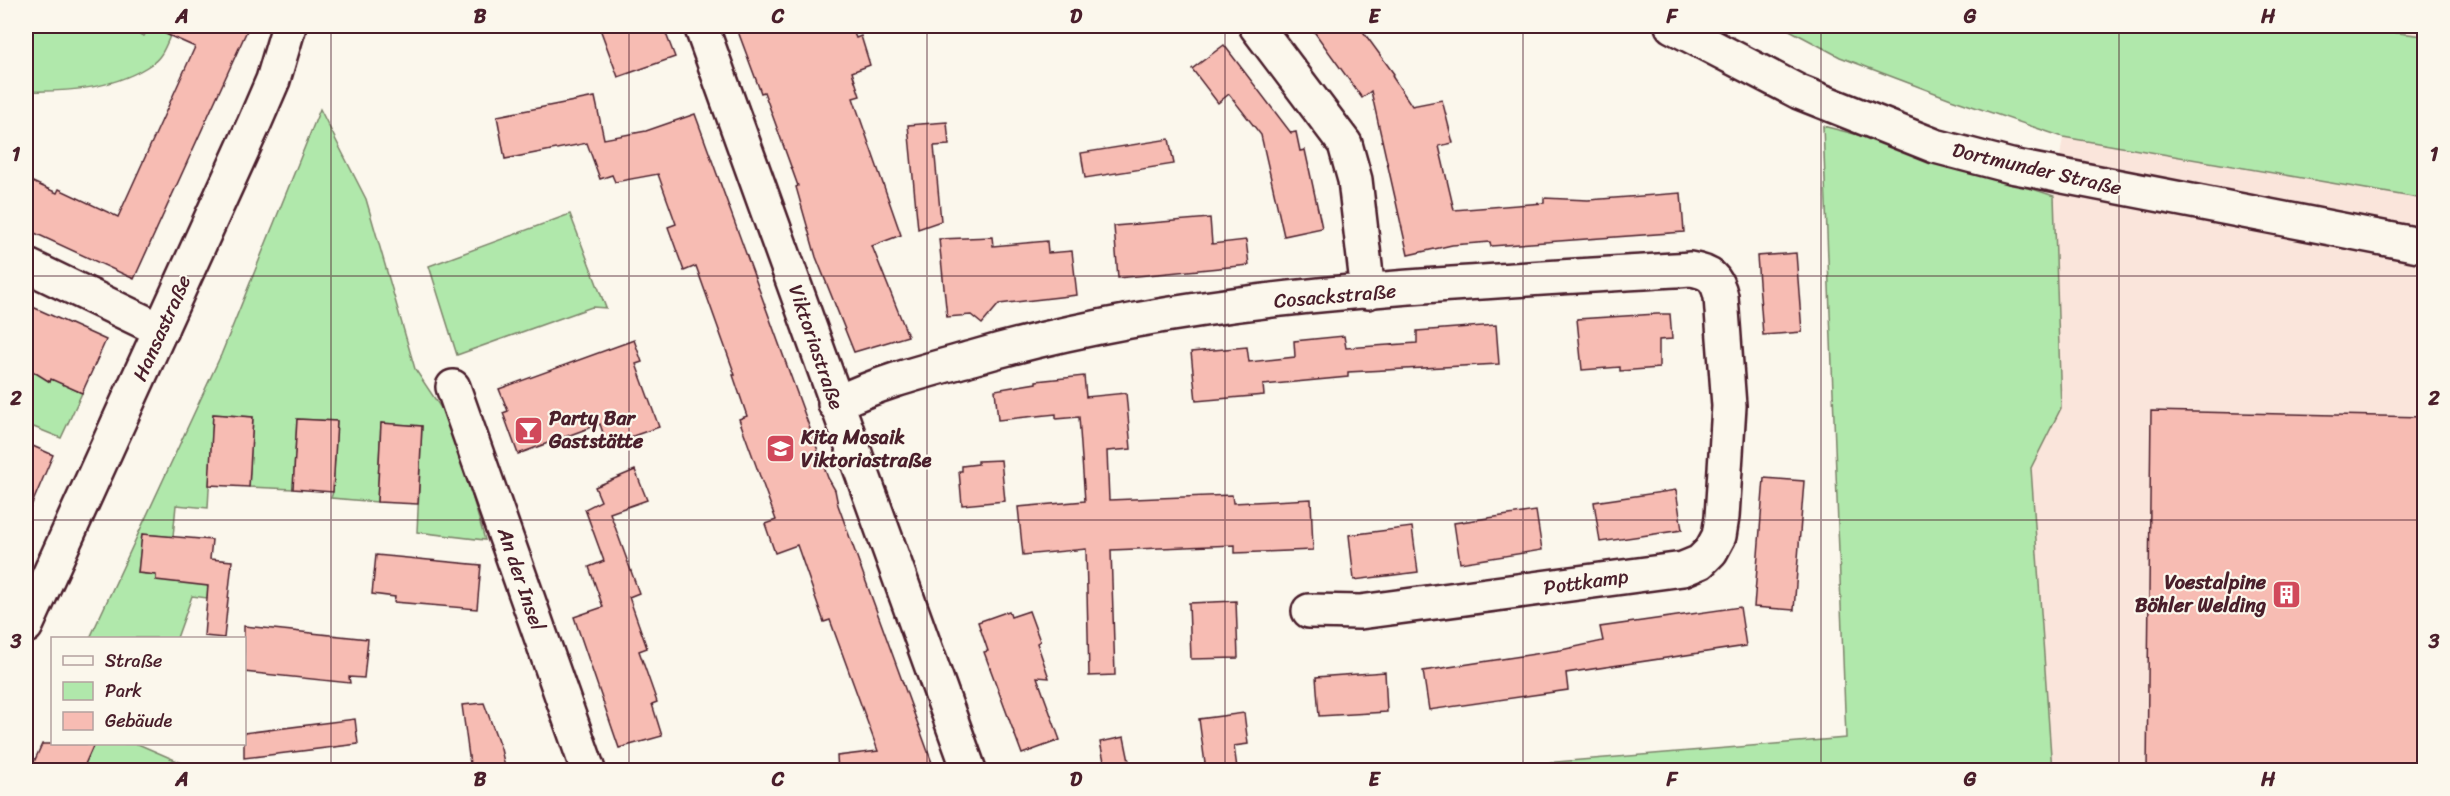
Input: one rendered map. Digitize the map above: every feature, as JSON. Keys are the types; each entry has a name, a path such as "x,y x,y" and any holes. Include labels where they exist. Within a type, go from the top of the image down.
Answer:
{"street":[{"name":"Hansastraße","path":"28,612 161,330 264,102 289,26"},
{"name":"Viktoriastraße","path":"701,26 780,243 835,404 969,771"},
{"path":"1256,26 1345,144 1355,180 1368,292"},
{"name":"Dortmunder Straße","path":"1672,26 1799,92 1935,146 2011,166 2424,246"},
{"path":"26,265 161,330"},
{"name":"Cosackstraße","path":"835,404 868,388 1018,344 1106,326 1227,306 1368,292 1690,269 1713,275 1718,284 1721,297 1729,406"},
{"name":"An der Insel","path":"453,387 588,771"},
{"name":"Pottkamp","path":"1309,611 1360,612 1683,569 1700,562 1711,551 1719,536 1729,406"}],"shaded area":[{"path":"1838,26 2424,26 2424,770 2052,770 2031,468 2061,408 2054,196 2063,137 1951,99"}],"green space":[{"path":"26,26 120,26 144,36 149,26 170,36 159,58 139,72 108,84 58,91 26,91"},
{"path":"1782,26 2339,26 2424,36 2424,199 2063,137 1951,99 1840,57"},
{"path":"320,109 366,199 415,369 451,423 485,540 417,532 422,426 381,423 377,502 331,498 337,421 297,419 293,489 249,487 253,417 213,414 208,508 176,505 173,537 142,534 138,573 156,575 156,580 208,580 207,598 192,596 177,637 90,637 221,355"},
{"path":"1823,126 1894,144 2054,196 2061,408 2031,468 2052,770 1460,770 1846,738"},
{"path":"570,214 606,308 592,307 457,355 429,266"},
{"path":"26,367 82,393 61,438 26,424"},
{"path":"94,745 140,745 198,770 82,770"}],"building":[{"path":"148,26 249,26 134,279 26,229 26,179 57,193 59,189 118,217 195,47"},
{"path":"599,26 663,26 675,57 618,77"},
{"path":"736,26 851,26 856,38 861,36 870,65 852,72 860,96 853,98 901,235 872,246 908,336 854,352 816,257 796,187 798,186 764,92 761,93"},
{"path":"1310,26 1359,26 1394,74 1392,76 1412,106 1442,100 1453,143 1439,146 1454,210 1544,203 1544,198 1588,200 1681,193 1684,232 1491,246 1490,242 1452,245 1408,255 1371,91 1362,98"},
{"path":"1224,45 1291,133 1296,132 1300,151 1305,150 1322,228 1284,236 1261,135 1229,94 1218,103 1192,69"},
{"path":"595,97 604,139 646,131 695,114 828,478 835,490 838,505 935,771 838,771 837,756 878,751 830,620 824,622 797,545 775,553 765,524 776,520 739,419 747,416 733,375 735,375 696,266 684,271 668,227 676,224 658,174 615,182 612,175 600,179 587,143 505,159 497,116"},
{"path":"947,122 949,145 934,146 941,221 918,229 908,125"},
{"path":"1169,139 1174,164 1085,178 1081,153"},
{"path":"1210,218 1212,244 1246,240 1249,265 1118,278 1114,226"},
{"path":"992,237 993,246 1047,241 1048,253 1072,251 1077,295 999,304 982,324 971,315 947,317 939,239"},
{"path":"1796,253 1802,332 1763,335 1757,256"},
{"path":"26,304 106,340 82,393 51,379 50,382 26,367"},
{"path":"1670,314 1672,339 1659,340 1659,368 1620,371 1620,367 1582,370 1577,319"},
{"path":"1496,325 1499,364 1348,372 1348,377 1263,385 1264,395 1196,401 1191,352 1247,347 1249,362 1295,357 1294,341 1344,336 1346,348 1417,343 1417,331"},
{"path":"634,340 642,362 636,364 659,427 607,445 600,424 518,454 503,413 508,411 499,389"},
{"path":"1084,376 1086,397 1126,393 1131,449 1107,451 1109,500 1232,495 1233,503 1311,499 1313,550 1235,553 1235,545 1111,550 1115,675 1089,676 1086,549 1023,555 1018,507 1085,501 1079,417 1056,419 1056,414 998,420 995,390 1036,383 1036,381"},
{"name":"Voestalpine Böhler Welding","path":"2151,411 2424,417 2424,771 2147,771"},
{"path":"213,414 253,417 249,487 209,485"},
{"path":"297,419 337,421 333,492 293,489"},
{"path":"381,423 422,426 418,504 377,502"},
{"path":"26,443 53,455 26,518"},
{"path":"1001,460 1005,501 962,505 959,471 962,471 962,466 978,464 978,461"},
{"path":"635,470 647,500 610,513 639,593 629,597 647,648 639,651 657,702 652,704 662,736 619,748 574,617 603,607 589,567 604,561 585,509 601,501 595,487"},
{"path":"1764,478 1804,481 1794,610 1754,607"},
{"path":"1676,490 1682,530 1600,542 1594,502"},
{"path":"1536,511 1542,550 1460,563 1454,523"},
{"path":"1412,527 1418,572 1354,580 1349,535"},
{"path":"142,534 212,540 210,559 232,561 224,637 204,636 208,586 156,580 156,575 138,573"},
{"path":"376,555 481,565 477,609 394,602 395,597 372,594"},
{"path":"1236,601 1238,658 1191,659 1189,603"},
{"path":"1740,607 1746,646 1566,673 1568,690 1429,710 1423,671 1561,650 1603,641 1600,627"},
{"path":"1009,611 1011,617 1029,611 1040,641 1037,643 1049,678 1037,677 1060,740 1022,754 984,652 988,651 978,622"},
{"path":"244,626 368,639 364,678 349,677 350,683 246,672 246,637 244,637"},
{"path":"1385,672 1387,712 1319,716 1316,677"},
{"path":"484,703 501,749 506,771 471,771 462,705"},
{"path":"1244,713 1248,744 1234,746 1237,768 1206,771 1199,719"},
{"path":"355,719 358,744 244,758 246,733"},
{"path":"1124,737 1131,771 1106,771 1100,742"},
{"path":"42,744 94,745 82,771 30,771"}],"place":[{"name":"Party Bar Gaststätte","path":"528,430"},
{"name":"Kita Mosaik Viktoriastraße","path":"780,449"},
{"name":"Voestalpine Böhler Welding","path":"2287,594"}]}
